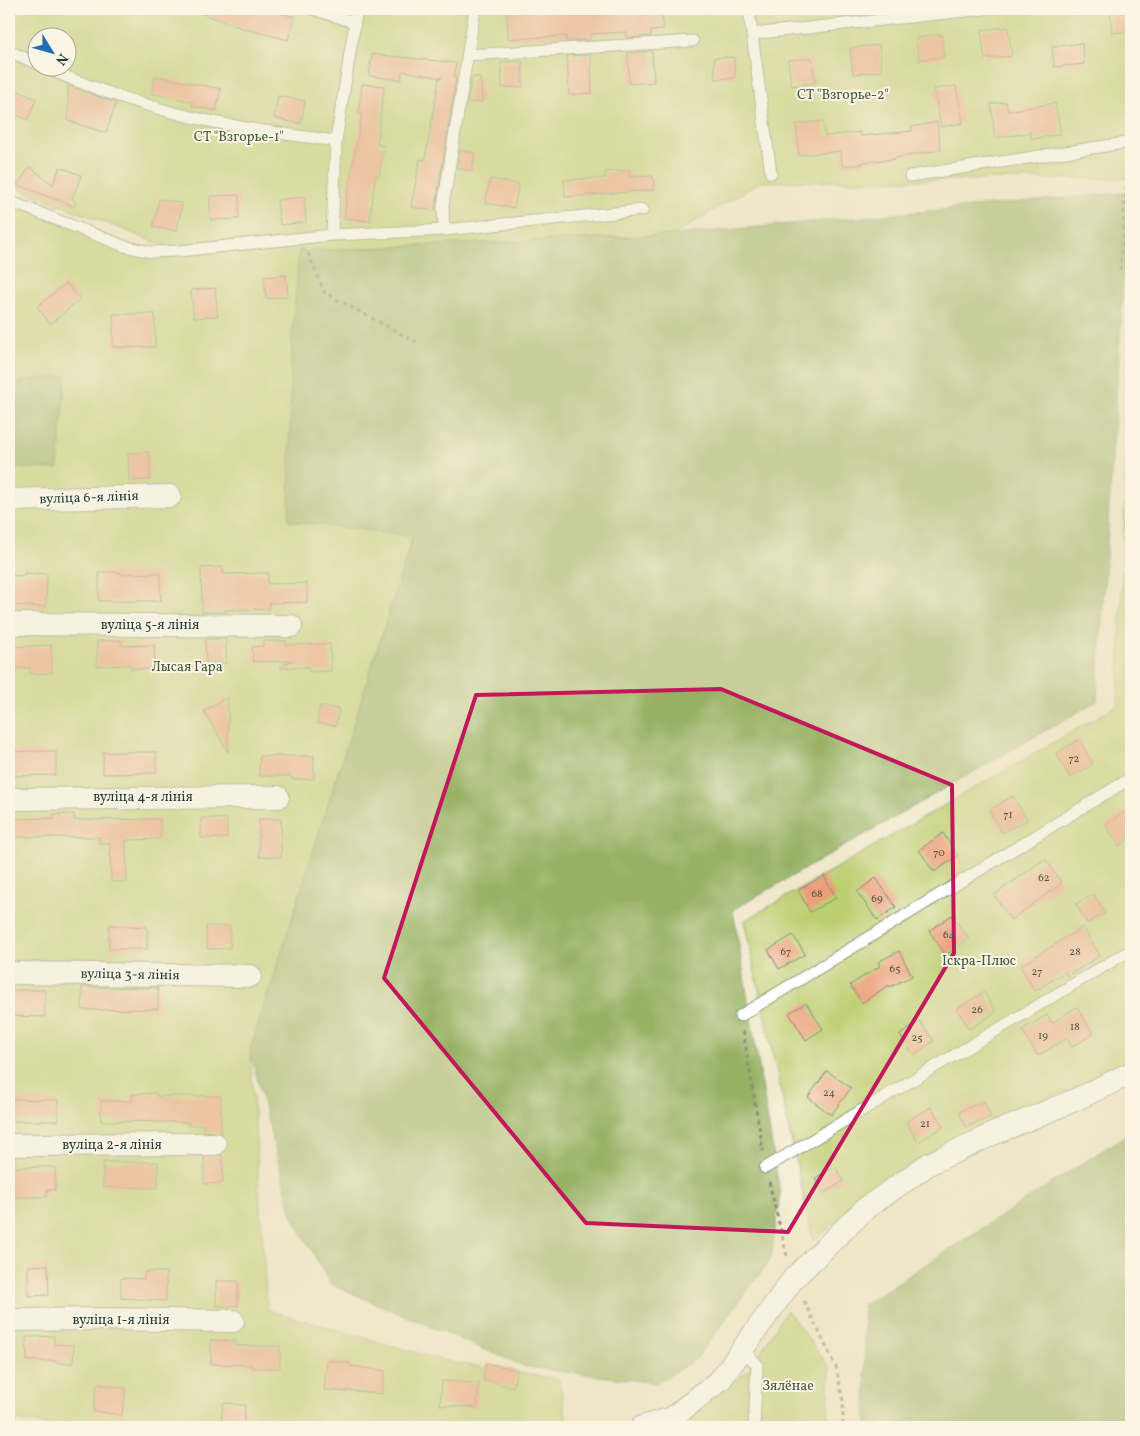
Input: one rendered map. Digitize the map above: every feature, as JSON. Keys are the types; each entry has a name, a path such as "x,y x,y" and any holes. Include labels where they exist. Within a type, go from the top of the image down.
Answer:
{"street":[{"name":"вуліца 6-я лінія","path":"9,500 170,496"},
{"name":"вуліца 5-я лінія","path":"9,624 291,626"},
{"name":"вуліца 4-я лінія","path":"9,799 278,797"},
{"name":"вуліца 3-я лінія","path":"9,973 250,976"},
{"path":"642,1427 672,1418 720,1379 793,1279 866,1208 930,1164 993,1134 1119,1080 1131,1072"},
{"name":"вуліца 2-я лінія","path":"9,1145 214,1144"},
{"name":"вуліца 1-я лінія","path":"9,1320 234,1321"}],"lane":[{"path":"312,9 354,22"},
{"path":"332,235 336,141 357,9"},
{"path":"444,230 442,206 475,9"},
{"path":"749,9 771,173"},
{"path":"752,34 984,9"},
{"path":"468,55 693,41"},
{"path":"9,51 28,60"},
{"path":"68,78 165,110 241,127 336,141"},
{"path":"910,176 1130,143"},
{"path":"9,201 124,246 151,252 179,251 332,235 444,230 643,210"},
{"path":"740,1016 1131,778"},
{"path":"766,1168 1131,950"},
{"path":"742,1350 757,1364 754,1427"}],"path":[{"path":"1120,270 1130,143"},
{"path":"308,238 306,247 325,293 416,342"},
{"path":"793,1279 836,1367 843,1400 843,1427"}],"highlighted area":[{"path":"721,689 952,785 954,953 788,1232 586,1223 384,978 476,695"}],"green space":[{"path":"9,9 1131,9 1131,178 760,182 673,235 299,251 413,535 326,816 250,1051 267,1310 454,1363 559,1379 568,1427 64,1427 9,1419 9,201 124,246 178,251 9,185"},
{"path":"1129,192 1097,701 733,910 780,1194 771,1259 696,1359 657,1383 526,1367 330,1284 292,1215 250,1051 413,536 289,521 291,351 299,251 673,235"},
{"name":"Іскра-Плюс","path":"1131,300 1131,1061 1085,1085 1008,1111 895,1173 813,1241 744,921 1118,705"},
{"path":"66,376 58,469 9,468 9,438 20,381"},
{"path":"1131,1132 1131,1427 867,1427 863,1305"},
{"name":"Зялёнае","path":"787,1310 830,1368 828,1427 678,1427 750,1369"}],"building":[{"path":"195,9 267,9 295,17 288,40 242,28 195,11"},
{"path":"662,9 663,30 651,31 651,36 627,38 627,32 590,34 590,40 566,41 566,36 508,39 507,11"},
{"path":"1110,9 1131,9 1131,31 1112,33"},
{"path":"1008,27 1012,56 985,59 981,30"},
{"path":"941,34 944,57 919,60 916,38"},
{"path":"1082,43 1084,64 1054,67 1052,47"},
{"path":"879,45 882,71 853,74 850,48"},
{"path":"652,51 654,82 629,84 628,53"},
{"path":"372,54 456,63 454,78 456,78 435,211 411,207 420,159 425,160 439,78 442,78 402,71 401,80 369,76"},
{"path":"591,55 592,93 569,95 567,56"},
{"path":"734,57 735,78 715,79 714,58"},
{"path":"812,58 815,83 791,86 788,60"},
{"path":"522,61 523,87 502,88 501,62"},
{"path":"155,76 221,89 216,111 192,106 193,102 151,93"},
{"path":"472,77 480,77 482,102 467,103"},
{"path":"362,84 384,86 377,144 384,146 379,176 375,176 370,221 344,218 362,114 359,113"},
{"path":"68,86 116,103 106,133 68,121"},
{"path":"956,86 963,123 941,127 934,89"},
{"path":"18,91 36,99 28,120 9,112"},
{"path":"278,96 305,101 301,124 274,118"},
{"path":"1006,102 1008,111 1055,103 1061,134 1032,139 1030,133 995,138 991,104"},
{"path":"823,121 825,136 860,132 860,136 912,131 911,127 937,122 941,150 895,159 842,166 841,151 799,155 796,124"},
{"path":"460,150 475,153 472,171 457,168"},
{"path":"30,167 53,185 60,167 81,175 72,199 76,202 74,206 17,185"},
{"path":"629,170 630,177 653,176 654,190 565,197 564,180 606,178 605,172"},
{"path":"490,179 519,184 514,208 485,203"},
{"path":"239,195 239,219 210,220 210,196"},
{"path":"304,197 306,222 280,225 277,200"},
{"path":"159,199 182,203 177,231 153,227"},
{"path":"286,275 288,296 266,299 264,277"},
{"path":"66,283 80,299 50,324 37,307"},
{"path":"215,288 218,316 194,318 191,290"},
{"path":"113,314 155,314 155,347 113,347"},
{"path":"149,452 150,480 129,481 128,453"},
{"path":"223,567 223,574 268,573 268,584 307,583 307,602 269,603 269,609 202,612 201,568"},
{"path":"99,572 120,572 120,574 160,573 161,601 99,601"},
{"path":"24,573 47,574 46,607 9,605 9,575 24,576"},
{"path":"205,639 226,639 226,663 206,663"},
{"path":"121,640 122,646 154,645 155,669 131,669 131,665 97,666 97,641"},
{"path":"263,641 286,641 286,645 330,644 331,671 309,672 309,667 280,668 291,661 253,662 252,647 263,646"},
{"path":"51,645 52,673 30,674 30,668 9,668 9,647"},
{"path":"228,697 228,752 204,711"},
{"path":"320,706 339,709 336,726 317,723"},
{"path":"1079,740 1093,764 1070,778 1056,753"},
{"path":"56,751 56,775 9,776 9,752"},
{"path":"103,752 156,752 156,773 103,774"},
{"path":"260,756 314,756 314,779 291,779 291,776 259,776"},
{"path":"1013,796 1027,820 1002,833 989,810"},
{"path":"1124,812 1131,822 1131,837 1119,846 1105,825"},
{"path":"54,814 74,814 74,820 160,819 160,839 126,840 127,882 111,882 110,843 99,843 99,837 9,837 9,819 54,818"},
{"path":"201,818 227,819 227,838 201,838"},
{"path":"259,819 281,819 281,857 259,857"},
{"path":"943,833 958,856 934,872 919,850"},
{"path":"1045,859 1062,883 1011,920 994,895"},
{"path":"824,876 836,898 810,912 798,890"},
{"path":"876,878 896,907 877,920 857,892"},
{"path":"1094,894 1105,913 1087,923 1076,904"},
{"path":"952,915 969,939 946,955 929,931"},
{"path":"109,925 147,927 147,949 109,949"},
{"path":"206,926 230,926 230,948 207,949"},
{"path":"1083,927 1100,956 1067,976 1065,972 1035,991 1020,966"},
{"path":"793,935 805,954 779,969 768,950"},
{"path":"899,951 912,976 890,987 889,985 862,1003 850,985 880,966 878,962"},
{"path":"82,987 158,988 158,1009 82,1010"},
{"path":"9,990 45,990 45,1017 9,1016"},
{"path":"984,992 996,1012 969,1029 957,1009"},
{"path":"806,1003 823,1029 806,1040 789,1013"},
{"path":"1077,1007 1093,1034 1072,1047 1067,1038 1038,1056 1022,1030 1047,1015 1052,1023"},
{"path":"920,1021 934,1041 914,1055 900,1035"},
{"path":"827,1071 851,1088 831,1115 808,1097"},
{"path":"156,1093 156,1096 221,1096 221,1133 204,1131 204,1125 188,1125 188,1122 101,1121 101,1101 132,1101 132,1094"},
{"path":"9,1099 58,1100 58,1121 9,1121"},
{"path":"984,1101 991,1117 966,1127 959,1112"},
{"path":"931,1107 943,1127 918,1142 906,1122"},
{"path":"221,1155 223,1157 223,1183 204,1184 204,1157"},
{"path":"103,1162 158,1162 158,1188 103,1187"},
{"path":"9,1167 55,1167 55,1190 47,1190 47,1197 9,1197"},
{"path":"835,1167 844,1181 824,1193 815,1178"},
{"path":"48,1265 49,1295 28,1296 28,1266"},
{"path":"144,1272 166,1272 166,1301 121,1298 121,1278 144,1279"},
{"path":"216,1281 238,1281 238,1306 216,1306"},
{"path":"54,1336 54,1344 74,1345 73,1363 27,1361 26,1337"},
{"path":"211,1340 236,1341 236,1346 280,1346 280,1368 252,1368 252,1365 211,1364"},
{"path":"327,1360 350,1363 350,1366 385,1371 382,1394 347,1390 347,1392 324,1390"},
{"path":"486,1363 517,1370 513,1387 483,1380"},
{"path":"442,1381 479,1383 477,1408 440,1405"},
{"path":"97,1384 126,1388 122,1415 93,1411"},
{"path":"223,1403 245,1405 244,1426 221,1424"}],"park label":[{"name":"СТ \"Взгорье-2\"","path":"843,95"},
{"name":"СТ \"Взгорье-1\"","path":"239,137"},
{"name":"Лысая Гара","path":"187,667"}]}
